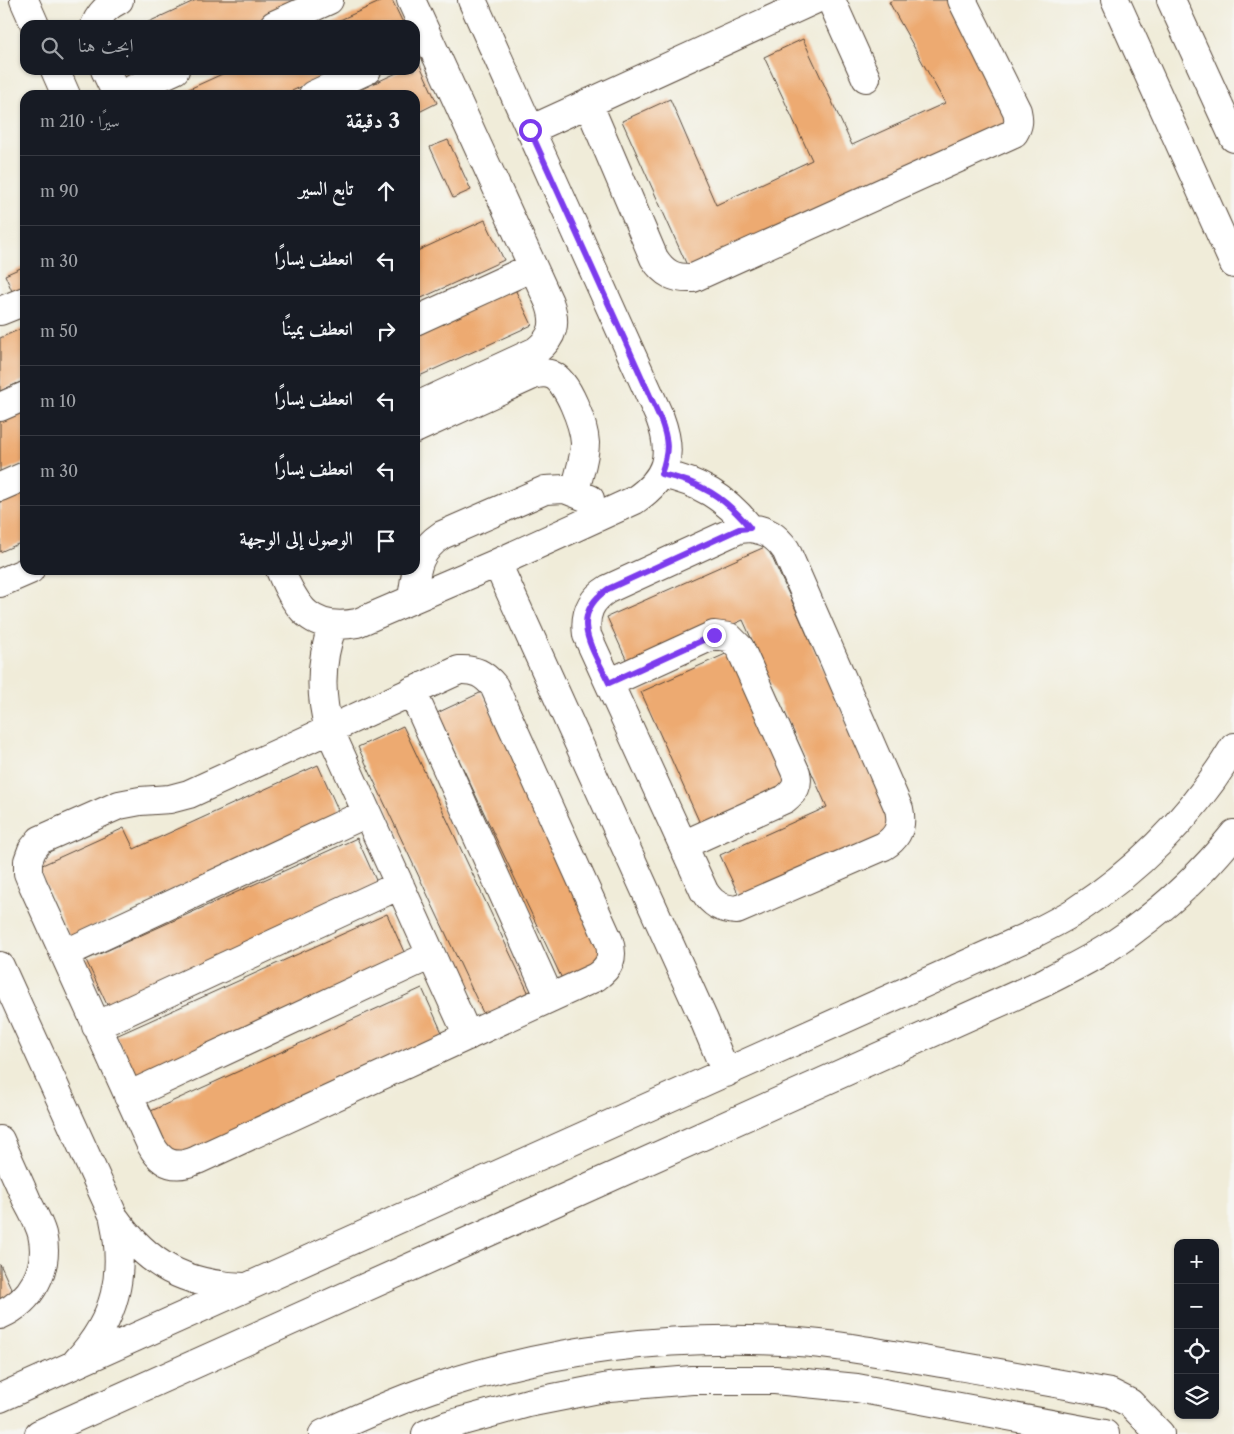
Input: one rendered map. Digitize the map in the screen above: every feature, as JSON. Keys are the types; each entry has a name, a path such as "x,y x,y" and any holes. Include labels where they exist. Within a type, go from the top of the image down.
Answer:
{"street":[{"path":"24,0 33,20"},
{"path":"98,20 108,6 119,0"},
{"path":"285,20 329,0"},
{"path":"411,0 416,20"},
{"path":"282,575 296,603 306,614 319,621 333,625 357,623 497,563 634,500 650,489 661,474 667,456 667,436 660,418 472,0"},
{"path":"530,130 814,0"},
{"path":"831,0 866,78"},
{"path":"588,103 654,258 666,273 675,277 693,278 1014,133 1019,119 1017,111 962,0"},
{"path":"1115,0 1234,264"},
{"path":"1172,0 1234,138"},
{"path":"420,405 536,351 545,344 551,334 554,323 552,312 533,268 423,45"},
{"path":"57,75 64,90"},
{"path":"108,75 115,90"},
{"path":"129,90 164,75"},
{"path":"323,90 356,75"},
{"path":"420,319 533,268"},
{"path":"0,311 20,303"},
{"path":"420,427 533,374 551,374 559,378 564,386 584,431 584,454 574,492"},
{"path":"0,407 20,398"},
{"path":"661,474 677,477 707,489 730,506 750,528"},
{"path":"0,487 20,478"},
{"path":"420,557 432,541 442,535 545,490 565,489 615,509"},
{"path":"750,528 761,529 771,534 780,540 786,550 899,808 900,826 897,835 884,846 737,910 722,908 709,900 682,845 587,635 585,624 591,603 608,589 739,529 750,528"},
{"path":"497,563 704,1020 726,1073"},
{"path":"0,583 20,574"},
{"path":"412,599 416,575"},
{"path":"333,625 325,650 321,677 324,712 329,729 468,1036"},
{"path":"609,683 714,635 729,637 740,648 796,773 798,780 796,788 785,798 682,845"},
{"path":"459,670 474,671 488,678 494,686 605,932 612,952 610,962 605,971 596,977 186,1165 175,1165 165,1161 156,1155 28,873 28,861 32,850 40,840 119,805 140,801 170,799 188,794 412,691 459,670"},
{"path":"412,691 550,998"},
{"path":"0,1398 1028,937 1073,913 1115,883 1154,850 1189,812 1220,771 1234,746"},
{"path":"64,954 367,813"},
{"path":"39,1434 1043,983 1090,958 1135,930 1176,896 1214,859 1234,834"},
{"path":"96,1026 400,885"},
{"path":"128,1096 431,955"},
{"path":"0,966 114,1217 127,1235 142,1251 174,1271 202,1282 246,1287"},
{"path":"0,1140 42,1233 44,1252 41,1271 33,1288 21,1302 0,1315"},
{"path":"74,1365 102,1329 111,1308 117,1286 120,1263 114,1217"},
{"path":"323,1434 388,1405 442,1385 498,1369 554,1356 611,1347 668,1341 726,1339 842,1346 1110,1393 1130,1403 1160,1434"},
{"path":"426,1434 448,1425 528,1403 609,1387 692,1380 775,1380 857,1388 1105,1434"}],"building":[{"path":"196,0 304,0 261,20 153,20"},
{"path":"384,0 392,0 402,20 340,20"},
{"path":"893,0 953,0 1011,125 690,272 622,121 670,99 716,205 812,160 764,57 803,39 852,145 945,103 889,2"},
{"path":"420,65 437,103 420,112 420,90 360,90 392,75 420,75"},
{"path":"220,75 327,75 294,90 187,90"},
{"path":"448,140 471,190 453,198 430,147"},
{"path":"485,220 504,260 420,299 420,250"},
{"path":"20,268 20,296 15,298 5,275"},
{"path":"513,285 532,325 420,376 420,327"},
{"path":"20,329 20,382 0,391 0,338"},
{"path":"20,411 20,464 0,473 0,420"},
{"path":"20,490 20,543 0,552 0,500"},
{"path":"767,546 897,833 742,902 720,855 827,807 743,620 631,670 607,617"},
{"path":"730,652 793,790 703,830 641,692"},
{"path":"482,692 609,962 564,983 437,713"},
{"path":"403,726 530,996 485,1017 358,747"},
{"path":"318,765 340,814 70,937 38,867 124,828 134,849"},
{"path":"357,838 379,887 109,1009 86,960"},
{"path":"387,914 409,963 139,1086 116,1036"},
{"path":"422,988 444,1037 174,1160 151,1111"},
{"path":"0,1264 16,1299 0,1306"}],"route":[{"path":"530,130 667,436 667,456 661,474 677,477 707,489 738,513 750,528 739,529 608,589 591,603 585,624 587,635 609,683 714,635"}]}
